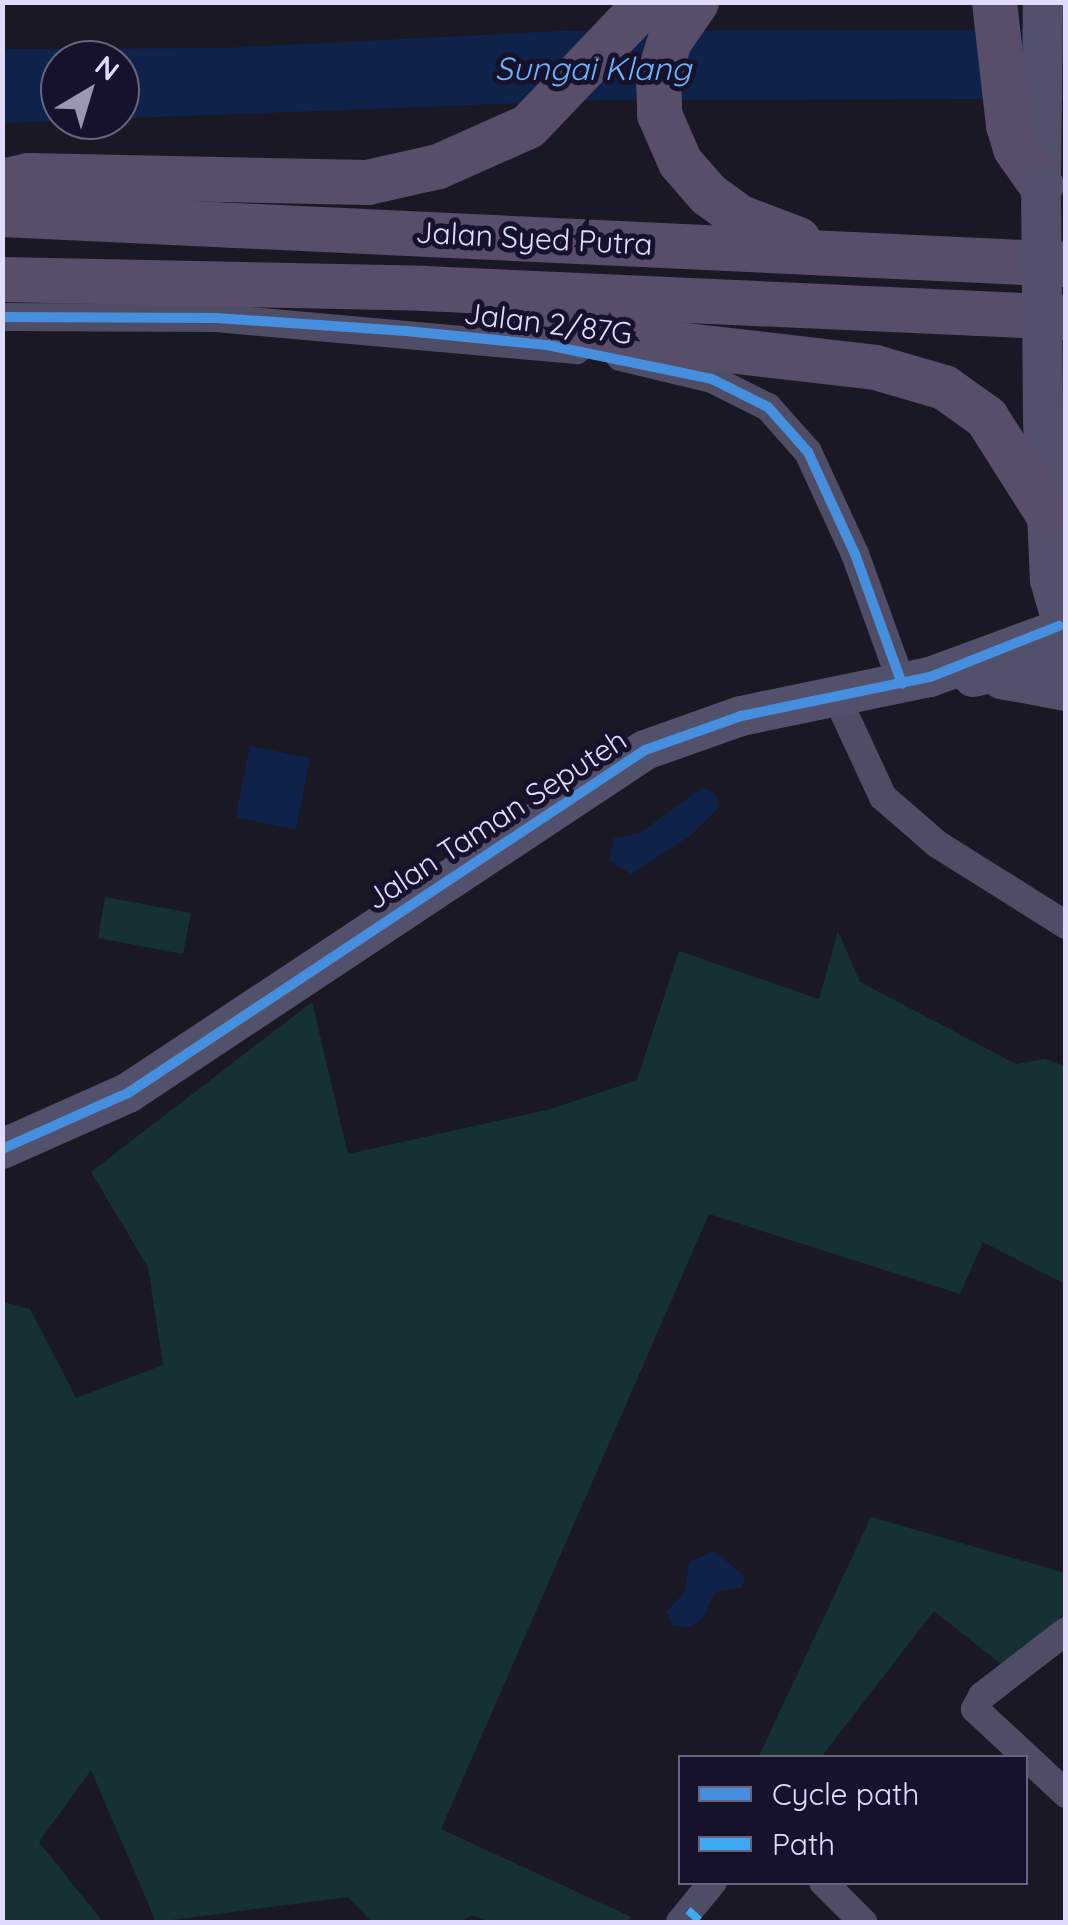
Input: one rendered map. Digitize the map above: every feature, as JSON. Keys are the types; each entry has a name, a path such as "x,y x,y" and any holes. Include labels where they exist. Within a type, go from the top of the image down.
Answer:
{"main road":[{"path":"2,181 28,174 367,182 438,166 528,126 646,2"},
{"path":"696,2 668,41 658,77 659,114 680,162 740,217 834,252"},
{"path":"994,2 1008,124 1015,148 1040,185"},
{"name":"Jalan Syed Putra","path":"2,214 1066,264"},
{"name":"Jalan Syed Putra","path":"2,278 424,288 1066,317"},
{"path":"424,288 582,333 875,367 944,387 986,417 1047,512"},
{"path":"654,298 1066,346"}],"street":[{"path":"1043,2 1042,421 1050,580 1064,636"},
{"name":"Jalan 2/87G","path":"2,317 216,318 406,331 585,352 712,380 768,407 808,452 855,554 946,675"},
{"path":"946,675 1050,580"},
{"name":"Jalan Taman Seputeh","path":"2,1149 128,1093 646,750 741,716 946,675 1064,636"},
{"path":"946,675 1066,691"},
{"path":"837,698 882,798 937,844 1066,924"},
{"path":"1024,1755 975,1709 982,1696 1066,1630"},
{"path":"1028,1759 1066,1794"},
{"path":"680,1922 711,1885"},
{"path":"825,1885 863,1922"}],"green space":[{"path":"105,897 191,913 183,954 98,938"},
{"path":"838,931 860,982 1016,1064 1045,1059 1065,1066 1065,1284 983,1242 960,1294 709,1214 441,1829 631,1917 628,1922 490,1922 472,1915 460,1922 372,1922 348,1897 156,1922 91,1770 39,1842 103,1922 3,1922 3,1302 30,1309 76,1398 163,1365 148,1267 91,1172 312,1002 348,1154 551,1109 637,1080 679,951 819,999"},
{"path":"871,1517 1065,1573 1065,1619 1061,1616 1011,1672 934,1611 823,1755 759,1755"}],"water":[{"name":"Sungai Klang","path":"1065,30 1066,99 604,100 140,118 140,48 225,48 558,31"},
{"path":"2,49 40,49 40,122 3,123"},
{"path":"250,746 310,758 296,830 236,817"},
{"path":"703,787 715,793 719,807 690,836 631,874 609,861 614,838 640,833"},
{"path":"714,1551 745,1577 742,1588 715,1592 702,1619 687,1628 672,1625 666,1612 685,1592 689,1562"}],"marked path":[{"path":"688,1910 701,1922"}],"cycle path":[{"path":"2,317 216,318 406,331 547,345 712,379 768,407 808,452 855,554 902,684"},
{"path":"2,1149 128,1093 645,750 741,716 930,677 1059,626"}]}
